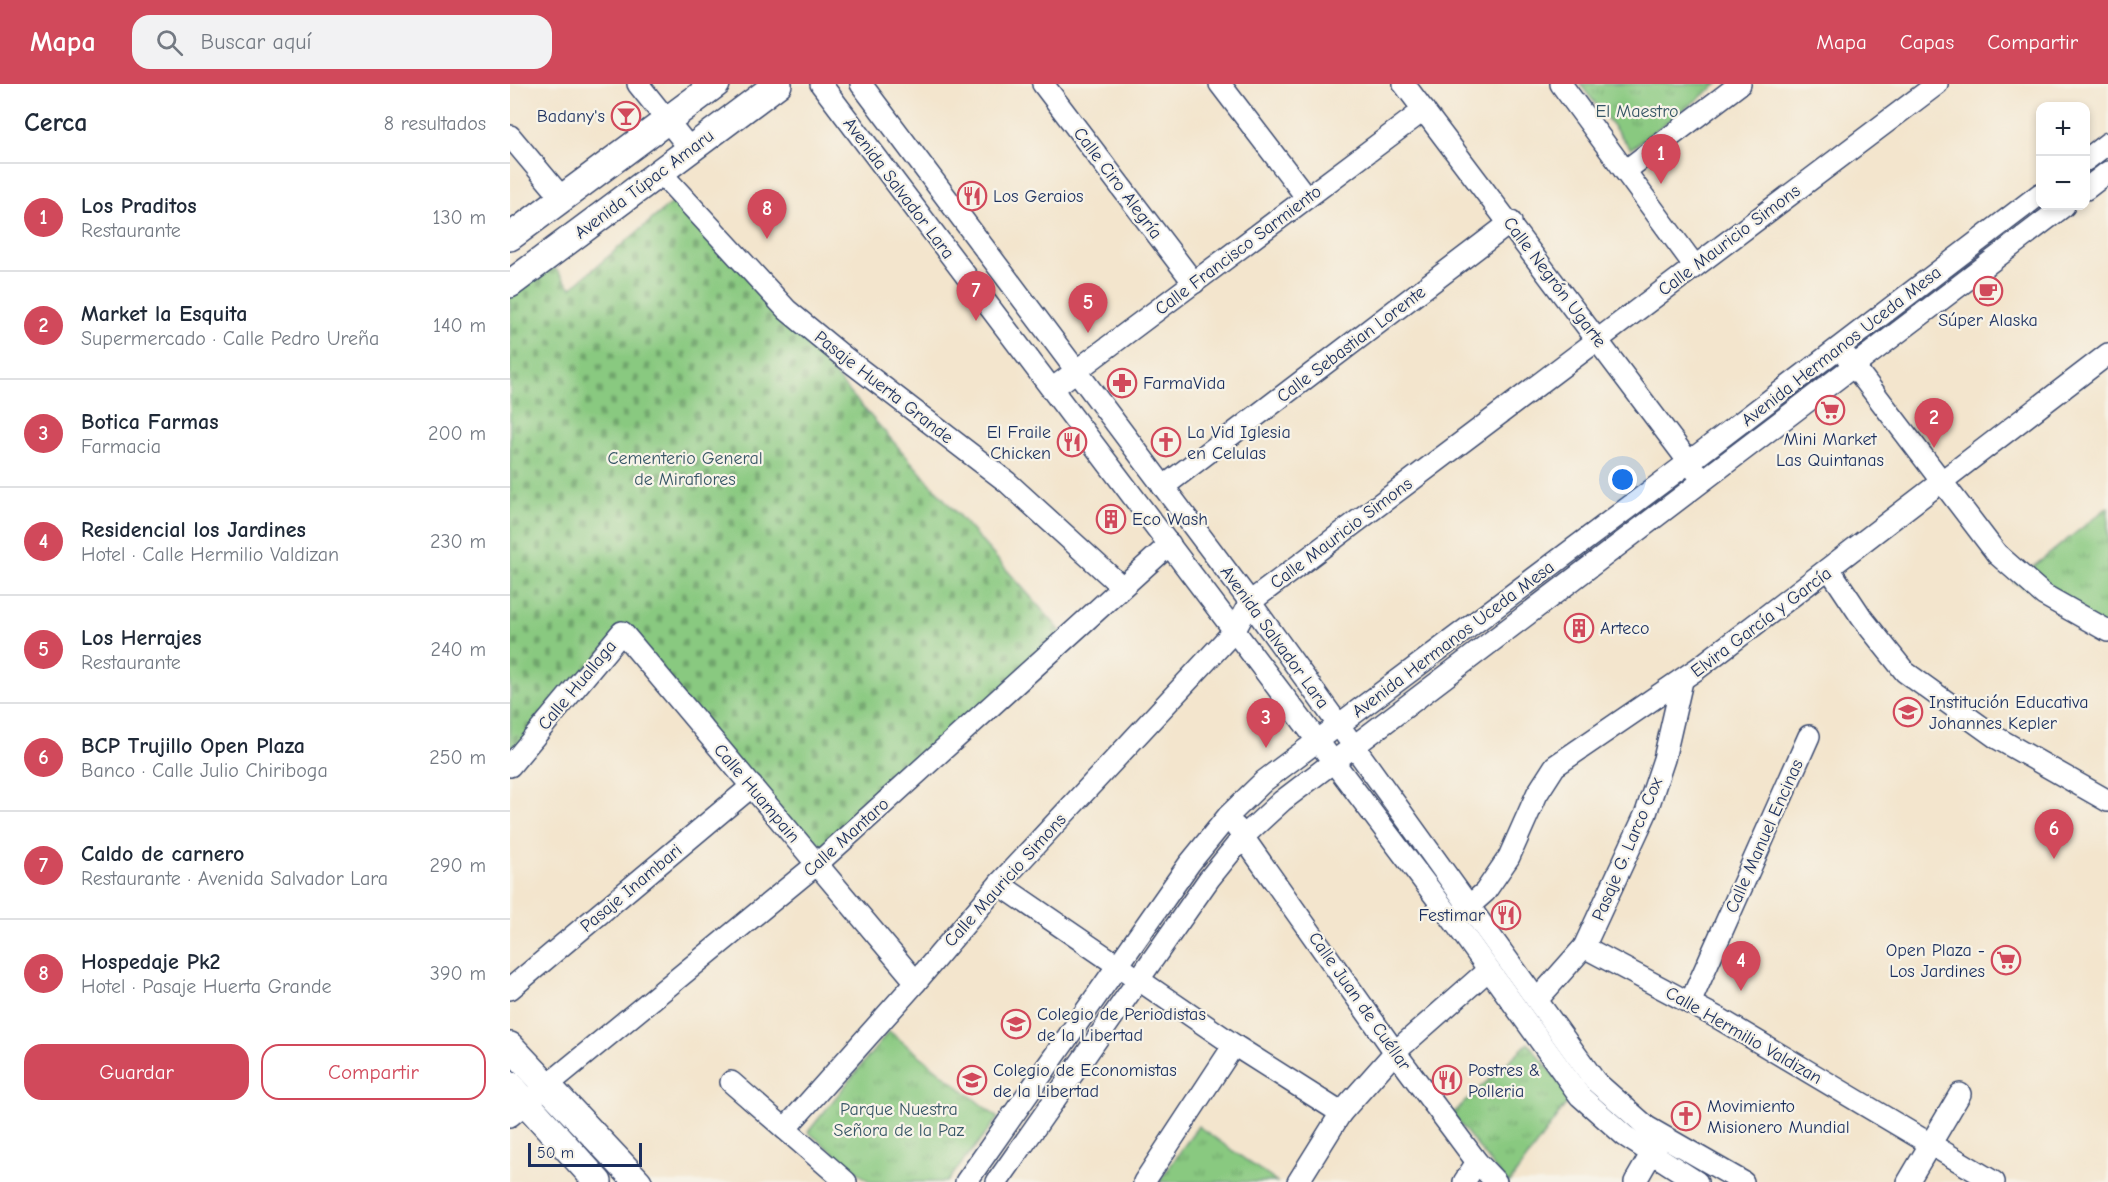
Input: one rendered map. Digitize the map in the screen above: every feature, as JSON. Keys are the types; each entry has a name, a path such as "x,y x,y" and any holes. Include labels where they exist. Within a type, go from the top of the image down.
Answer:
{"main road":[{"name":"Avenida Túpac Amaru","path":"510,237 716,84"},
{"name":"Avenida Túpac Amaru","path":"510,284 778,84"},
{"path":"510,1046 523,1097 598,1182"},
{"path":"523,1097 638,1182"}],"street":[{"path":"638,84 690,149"},
{"name":"Avenida Salvador Lara","path":"821,84 1453,920 1487,971 1581,1096 1625,1136 1657,1146 1743,1182"},
{"name":"Avenida Salvador Lara","path":"861,84 1340,724 1595,1081 1635,1120 1657,1146 1697,1182"},
{"name":"Calle Ciro Alegría","path":"1043,84 1194,283"},
{"path":"1220,84 1307,198"},
{"name":"Calle Negrón Ugarte","path":"1404,84 1511,222 1703,481"},
{"path":"1560,84 1694,265"},
{"path":"1625,171 1740,84"},
{"name":"Calle Mauricio Simons","path":"785,1129 916,982 999,884 1235,630 1250,602 1937,84"},
{"name":"Calle Francisco Sarmiento","path":"1052,389 1424,110"},
{"path":"510,136 562,198"},
{"path":"2090,156 2108,143"},
{"path":"2090,185 2108,172"},
{"name":"Pasaje Huerta Grande","path":"661,173 787,310 844,357 1007,482 1121,586"},
{"path":"917,213 942,192"},
{"name":"Avenida Hermanos Uceda Mesa","path":"966,1182 1189,864 1228,816 1264,781 1689,462 2036,197"},
{"name":"Avenida Hermanos Uceda Mesa","path":"997,1182 1209,879 1243,837 1282,801 2059,210"},
{"name":"Calle Sebastian Lorente","path":"1163,487 1511,222"},
{"path":"1839,346 1997,554 2044,595 2108,631"},
{"name":"Elvira García y García","path":"1453,920 1485,892 1509,857 1537,794 1556,766 1682,681 1830,570 1941,480 2108,354"},
{"name":"Calle Mantaro","path":"523,1097 817,864 1170,544"},
{"path":"1830,570 1862,618 1905,672 1997,738 2108,801"},
{"path":"1486,615 1501,635"},
{"name":"Calle Huampain","path":"622,632 916,982"},
{"name":"Calle Huallaga","path":"510,766 622,632"},
{"name":"Pasaje G. Larco Cox","path":"1537,1000 1584,947 1646,813 1664,759 1682,681"},
{"name":"Calle Manuel Encinas","path":"1690,1003 1809,736"},
{"name":"Pasaje Inambari","path":"510,989 752,786"},
{"name":"Calle Juan de Cuéllar","path":"1228,816 1395,1052 1477,1162 1496,1182"},
{"path":"999,884 1234,1045 1341,1113"},
{"name":"Calle Hermilio Valdizan","path":"1584,947 1690,1003 1994,1182"},
{"path":"1298,1182 1341,1113 1395,1052 1487,971"},
{"path":"1144,1182 1234,1045"},
{"path":"731,1082 846,1182"},
{"path":"1908,1182 1960,1094"},
{"path":"1635,1182 1657,1146"},
{"path":"1464,1182 1477,1162"}],"green space":[{"name":"El Maestro","path":"1580,84 1718,84 1631,149"},
{"name":"Cementerio General de Miraflores","path":"681,195 800,336 1066,637 817,864 622,632 510,766 510,285 546,257 571,288"},
{"path":"2108,507 2108,636 2014,582"},
{"name":"Parque Nuestra Señora de la Paz","path":"889,1031 998,1118 947,1182 870,1182 808,1132"},
{"path":"1528,1043 1571,1097 1510,1182 1506,1182 1452,1114"},
{"path":"1198,1126 1277,1182 1159,1182"}],"place":[{"name":"Badany's","path":"626,116"},
{"name":"Los Praditos","path":"1661,184"},
{"name":"Los Geraios","path":"972,196"},
{"name":"Hospedaje Pk2","path":"767,239"},
{"name":"Súper Alaska","path":"1988,291"},
{"name":"Caldo de carnero","path":"976,321"},
{"name":"Los Herrajes","path":"1088,333"},
{"name":"FarmaVida","path":"1122,383"},
{"name":"Mini Market Las Quintanas","path":"1830,410"},
{"name":"El Fraile Chicken","path":"1072,442"},
{"name":"La Vid Iglesia en Celulas","path":"1166,442"},
{"name":"Market la Esquita","path":"1934,448"},
{"name":"Eco Wash","path":"1111,519"},
{"name":"Arteco","path":"1579,628"},
{"name":"Institución Educativa Johannes Kepler","path":"1908,712"},
{"name":"Botica Farmas","path":"1266,748"},
{"name":"BCP Trujillo Open Plaza","path":"2054,859"},
{"name":"Festimar","path":"1506,915"},
{"name":"Open Plaza - Los Jardines","path":"2006,960"},
{"name":"Residencial los Jardines","path":"1741,991"},
{"name":"Colegio de Periodistas de la Libertad","path":"1016,1024"},
{"name":"Colegio de Economistas de la Libertad","path":"972,1080"},
{"name":"Postres & Polleria","path":"1447,1080"},
{"name":"Movimiento Misionero Mundial","path":"1686,1116"}]}
